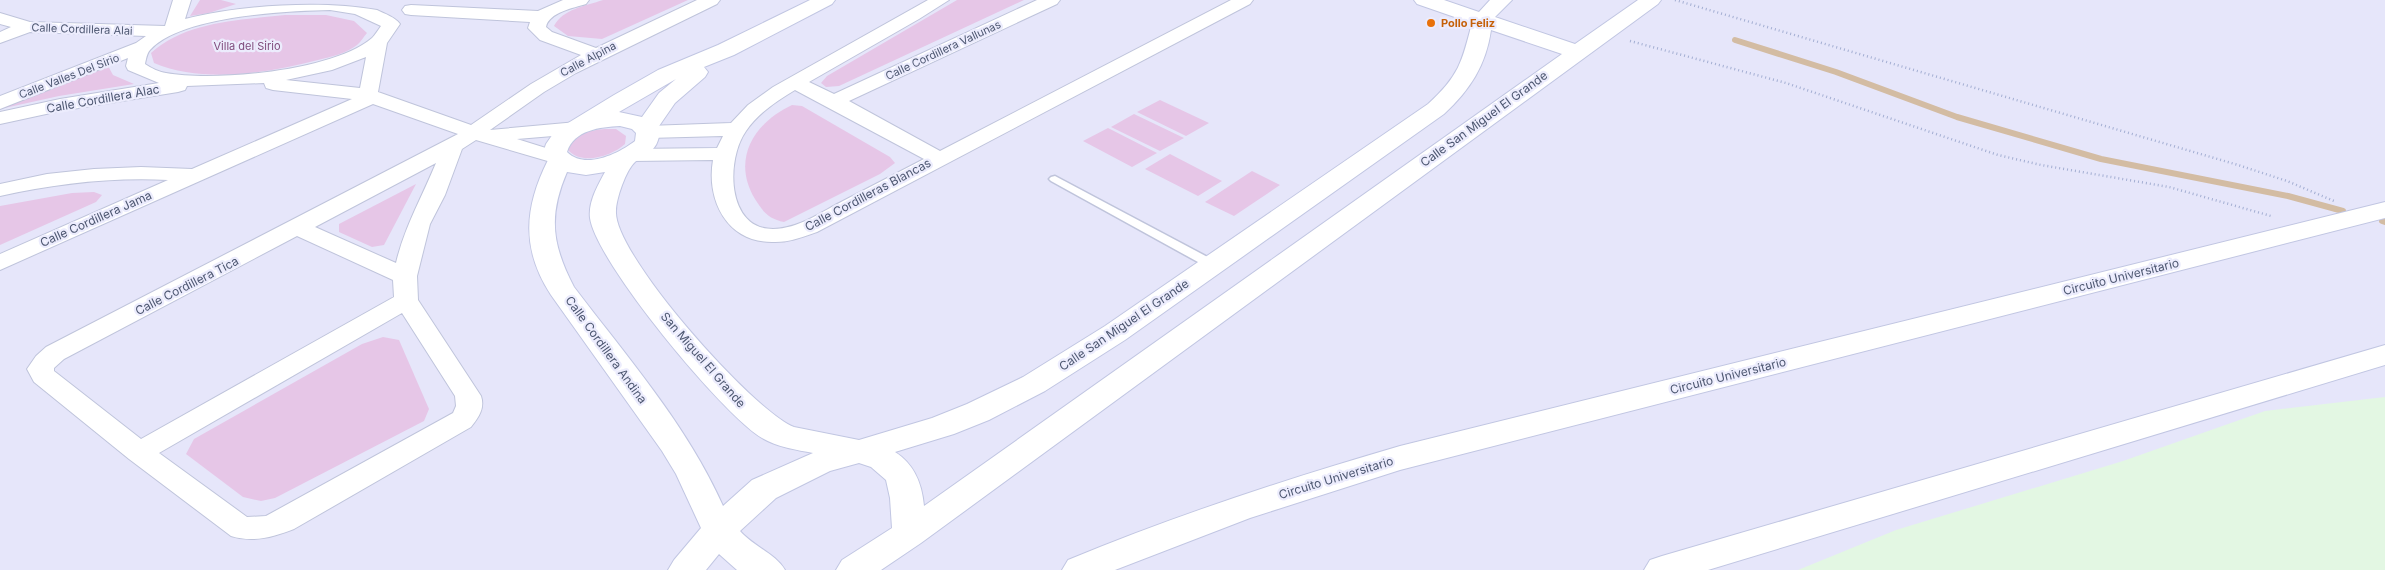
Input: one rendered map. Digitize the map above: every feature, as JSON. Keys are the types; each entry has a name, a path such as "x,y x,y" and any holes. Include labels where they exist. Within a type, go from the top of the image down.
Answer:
{"street":[{"path":"169,30 182,0"},
{"path":"270,0 351,7 366,11 391,24"},
{"path":"169,30 229,14 340,0"},
{"path":"138,48 134,58 135,66 146,73 166,79 207,82 240,80 309,70 343,60 378,42 386,35 391,24 428,0"},
{"path":"411,10 542,17 580,0"},
{"name":"Calle Alpina","path":"481,134 517,101 596,54 711,0"},
{"path":"580,127 666,75 726,50 825,0"},
{"name":"Calle Cordilleras Blancas","path":"940,0 759,106 737,129 724,154 722,175 724,194 729,209 737,221 750,231 760,235 774,236 796,232 809,227 1244,0"},
{"name":"Calle Cordillera Vallunas","path":"834,101 1051,0"},
{"path":"1424,0 1577,52"},
{"path":"1482,20 1502,0"},
{"name":"Calle San Miguel El Grande","path":"854,570 909,534 1602,34 1638,2"},
{"path":"542,17 537,24 540,32 596,54"},
{"name":"Calle Cordillera Alai","path":"0,18 28,27 169,30"},
{"name":"Calle San Miguel El Grande","path":"686,570 719,530 764,489 819,463 860,452 978,412 1034,384 1115,333 1436,109 1449,98 1458,88 1469,70 1476,52 1482,20"},
{"path":"0,38 28,27"},
{"name":"Calle Valles Del Sirio","path":"0,103 138,48 169,30"},
{"path":"370,96 378,42"},
{"path":"647,130 674,91 726,50"},
{"path":"240,80 370,96 574,166 604,165 628,157 724,154"},
{"name":"Calle Cordillera Alac","path":"0,118 68,104 207,82"},
{"name":"Calle Cordilleras Blancas","path":"796,83 834,101 938,158"},
{"name":"Calle Cordillera Jama","path":"0,263 370,96"},
{"path":"481,134 580,127 601,121 620,120 631,121 647,130 737,129"},
{"name":"Calle Cordillera Andina","path":"580,127 560,140 555,153 559,160 547,189 542,211 543,242 550,268 561,289 668,434 689,468 719,530"},
{"name":"San Miguel El Grande","path":"647,130 646,144 628,157 608,192 604,204 603,219 607,235 621,259 651,299 725,389 756,420 775,431 796,438 860,452 885,460 895,467 902,478 909,534"},
{"name":"Calle Cordillera Tica","path":"406,288 468,396 471,404 469,412 462,420 284,521 253,529 240,528 139,452 43,376 40,369 55,353 453,146 481,134"},
{"path":"139,452 406,288 419,224 434,195 453,146"},
{"name":"Calle Cordillera Jama","path":"0,190 40,181 100,173 146,172 192,175"},
{"name":"Circuito Universitario","path":"1080,570 1252,504 1317,482 1400,458 2375,213"},
{"path":"298,228 406,288"},
{"path":"1662,570 2385,355"},
{"path":"2334,369 2385,372"},
{"path":"719,530 732,546 767,570"}],"lane":[{"path":"1055,179 1212,264"}],"path":[{"path":"1675,0 2238,165 2375,213"},
{"path":"1602,34 1786,83 1998,155 2041,165 2179,189 2266,213 2306,230"}],"shaded area":[{"path":"2385,397 2385,570 1798,570 1896,530 2123,461 2265,411"}],"green space":[{"path":"200,0 221,0 236,4 209,13 190,16"},
{"path":"603,0 688,0 602,39 568,36 554,26 558,20 569,12"},
{"path":"957,0 1024,0 839,86 826,87 821,83 827,76"},
{"name":"Villa del Sirio","path":"285,15 326,15 354,21 367,33 357,45 328,58 257,72 214,75 173,69 154,63 151,53 165,42 197,28 232,21"},
{"path":"107,64 113,75 134,84 59,96 0,109 0,106"},
{"path":"1160,100 1209,123 1186,136 1137,112"},
{"path":"792,105 802,106 890,157 895,163 880,174 784,222 770,217 758,204 748,184 745,170 746,156 757,132 767,122"},
{"path":"1134,114 1184,138 1160,151 1111,127"},
{"path":"1108,128 1157,153 1132,167 1083,141"},
{"path":"605,129 616,129 626,136 625,144 613,152 597,158 581,158 568,150 573,140 582,134"},
{"path":"1170,154 1222,181 1198,196 1145,169"},
{"path":"1252,171 1280,185 1234,216 1205,202"},
{"path":"416,184 384,245 372,247 339,232 339,224"},
{"path":"94,192 102,195 96,202 0,245 0,206 72,193"},
{"path":"383,337 399,340 429,409 424,421 275,498 261,501 243,497 186,454 194,439 362,344"}],"waterway":[{"path":"1735,40 1836,72 1957,117 2101,159 2288,196 2343,211"}],"place":[{"name":"Pollo Feliz","path":"1431,23"}]}
